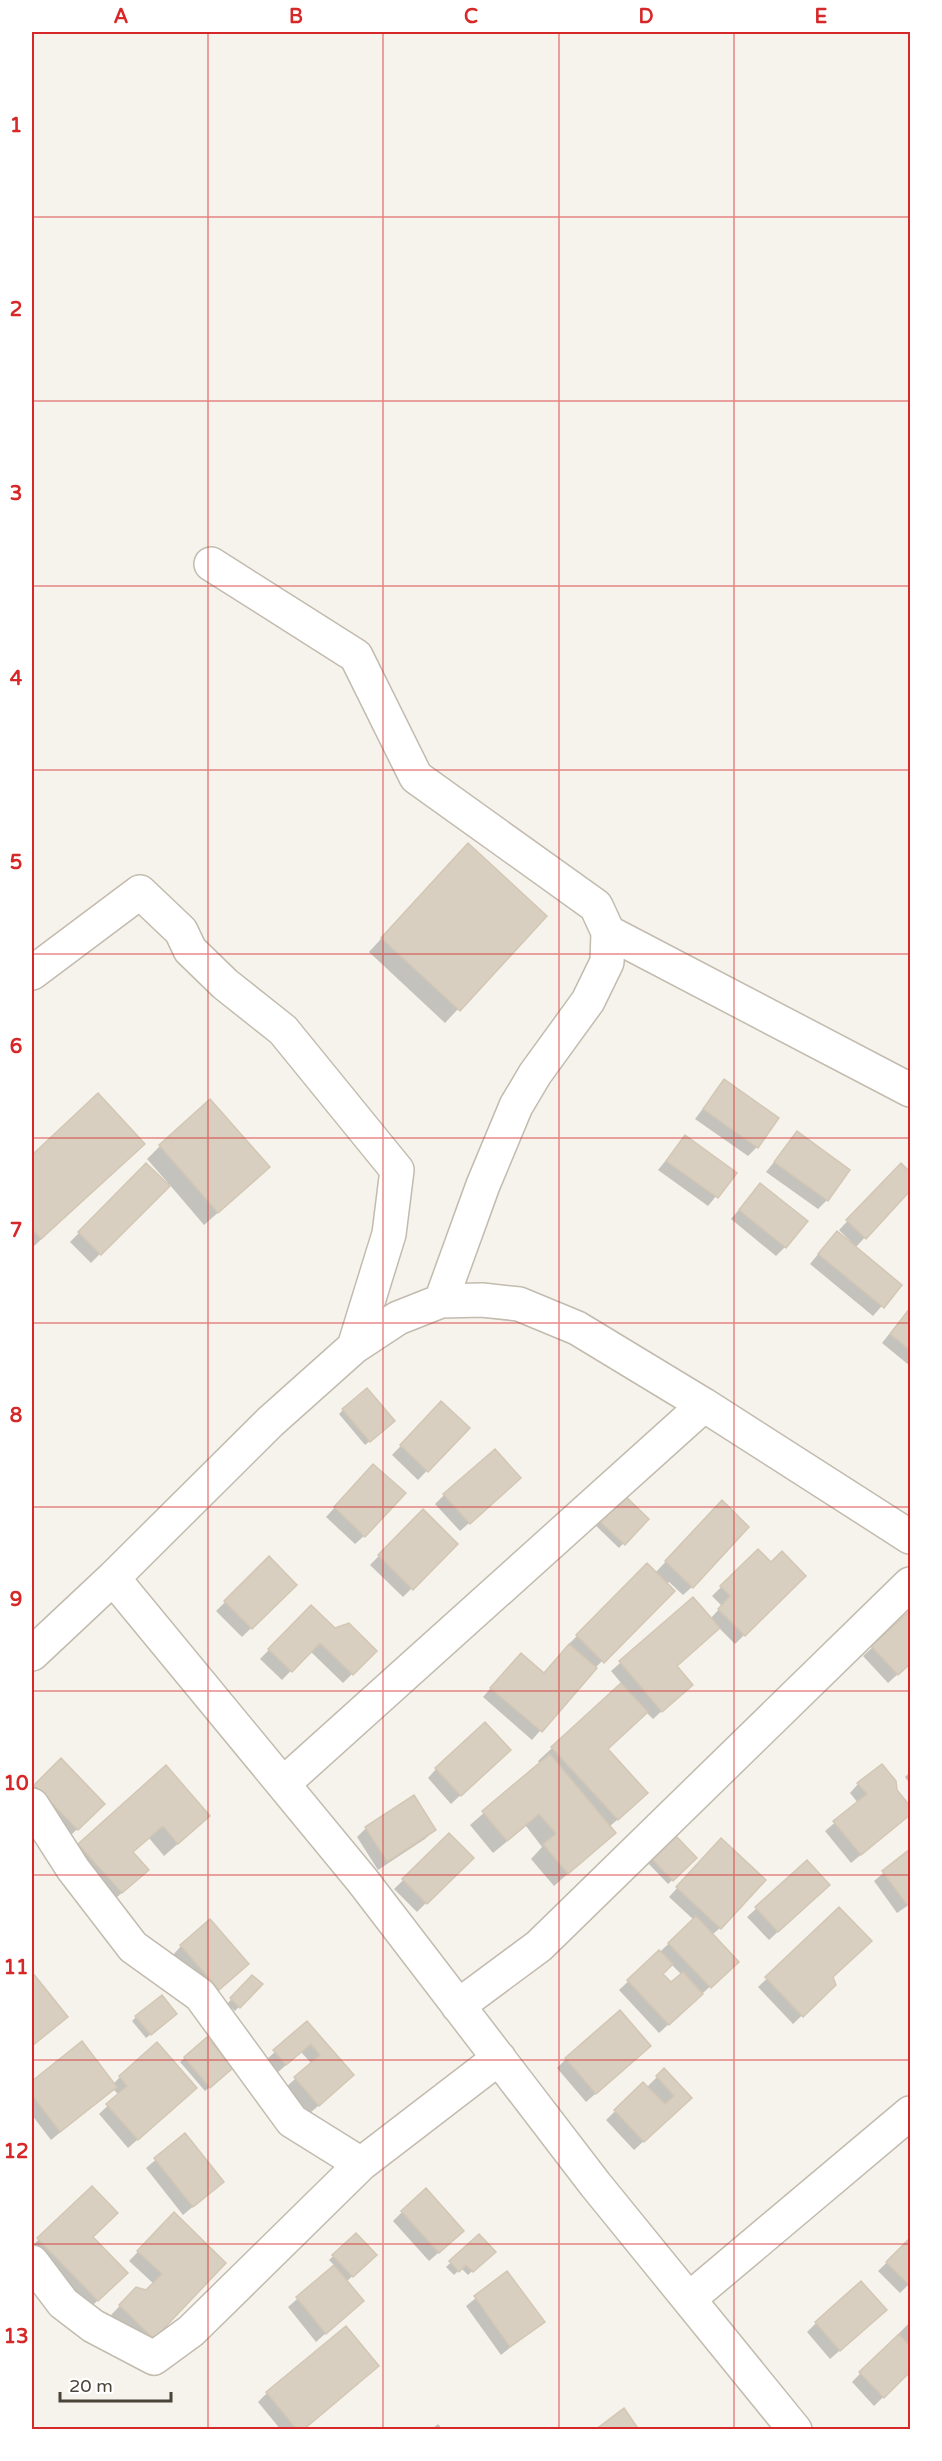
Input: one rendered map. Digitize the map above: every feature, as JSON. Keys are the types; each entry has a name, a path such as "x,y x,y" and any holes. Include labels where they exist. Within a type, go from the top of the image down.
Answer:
{"street":[{"path":"211,564 357,656 416,777 596,906 608,932 607,962 588,1001 535,1074 516,1106 483,1185 441,1301"},
{"path":"32,973 140,892 181,932 190,950 204,964 225,984 283,1030 397,1170 389,1234 354,1347"},
{"path":"608,932 910,1090"},
{"path":"32,1654 113,1578 270,1422 354,1347 398,1318 441,1301 482,1300 519,1304 578,1328 904,1522"},
{"path":"283,1784 704,1405"},
{"path":"113,1578 362,1880 595,2184 795,2430"},
{"path":"458,2006 539,1946 910,1584"},
{"path":"32,1806 73,1869 133,1947 200,1995 292,2121 361,2164"},
{"path":"32,2262 63,2303 93,2326 154,2358 190,2331 361,2164 499,2058"},
{"path":"689,2299 910,2113"}],"building":[{"path":"468,843 547,916 460,1011 381,938"},
{"path":"724,1079 779,1118 758,1148 703,1109"},
{"path":"98,1093 145,1144 41,1239 32,1229 32,1155"},
{"path":"210,1099 270,1167 218,1213 159,1145"},
{"path":"797,1131 850,1170 828,1201 774,1162"},
{"path":"685,1135 737,1173 718,1198 666,1161"},
{"path":"146,1163 170,1186 101,1255 78,1232"},
{"path":"901,1163 910,1172 910,1191 866,1239 846,1220"},
{"path":"760,1183 808,1221 786,1248 739,1210"},
{"path":"837,1231 902,1285 884,1308 818,1254"},
{"path":"910,1308 910,1350 890,1334"},
{"path":"367,1388 395,1421 370,1442 342,1409"},
{"path":"441,1401 470,1428 428,1472 400,1445"},
{"path":"495,1449 521,1478 470,1524 443,1494"},
{"path":"373,1464 406,1493 365,1537 334,1507"},
{"path":"620,1491 649,1519 625,1545 595,1517"},
{"path":"722,1500 749,1527 693,1588 665,1561"},
{"path":"423,1509 458,1544 413,1590 378,1555"},
{"path":"758,1549 771,1562 782,1551 806,1576 745,1636 718,1609 730,1596 720,1586"},
{"path":"269,1556 297,1585 252,1629 224,1601"},
{"path":"647,1563 675,1591 604,1663 576,1635"},
{"path":"693,1597 720,1628 677,1666 693,1685 662,1712 619,1661"},
{"path":"311,1605 335,1628 349,1623 377,1651 353,1675 320,1643 292,1672 268,1649"},
{"path":"910,1611 910,1664 898,1675 871,1646"},
{"path":"569,1644 597,1668 542,1732 490,1688 521,1653 544,1673"},
{"path":"621,1683 648,1712 608,1749 648,1793 618,1820 551,1747"},
{"path":"485,1722 511,1750 461,1796 435,1768"},
{"path":"550,1754 616,1833 568,1874 543,1844 556,1834 539,1814 507,1841 482,1811"},
{"path":"61,1758 105,1804 78,1830 34,1785"},
{"path":"882,1764 896,1781 897,1790 910,1806 910,1815 861,1855 833,1821 867,1794 857,1783"},
{"path":"166,1765 210,1816 178,1844 163,1826 133,1852 149,1870 122,1893 78,1844"},
{"path":"414,1795 436,1830 387,1862 365,1827"},
{"path":"449,1833 474,1858 427,1904 402,1879"},
{"path":"674,1834 697,1858 673,1881 650,1857"},
{"path":"721,1838 766,1880 721,1929 676,1887"},
{"path":"910,1849 910,1903 907,1905 882,1871"},
{"path":"807,1860 830,1885 778,1932 755,1907"},
{"path":"839,1907 872,1941 833,1977 836,1985 803,2017 765,1977"},
{"path":"696,1916 739,1962 711,1988 668,1943"},
{"path":"210,1919 249,1964 219,1990 180,1945"},
{"path":"659,1950 673,1964 663,1974 671,1982 683,1972 703,1994 669,2025 627,1980"},
{"path":"32,1972 68,2017 32,2046"},
{"path":"252,1975 263,1984 240,2008 230,1998"},
{"path":"162,1995 177,2014 151,2035 135,2016"},
{"path":"620,2010 651,2046 596,2094 565,2058"},
{"path":"307,2021 354,2075 319,2106 294,2077 320,2055 311,2044 286,2065 273,2050"},
{"path":"207,2037 233,2068 210,2088 184,2057"},
{"path":"82,2041 117,2087 60,2132 32,2095 32,2081"},
{"path":"157,2042 197,2088 138,2140 106,2104 127,2086 119,2076"},
{"path":"664,2068 692,2098 644,2142 614,2110 643,2082 665,2104 674,2096 656,2076"},
{"path":"185,2133 224,2182 193,2207 154,2158"},
{"path":"92,2186 118,2213 93,2237 128,2273 98,2301 37,2238"},
{"path":"426,2188 464,2231 439,2253 401,2211"},
{"path":"174,2212 226,2263 154,2339 119,2305 136,2287 146,2290 162,2274 137,2251"},
{"path":"356,2233 377,2255 353,2277 332,2255"},
{"path":"479,2234 496,2252 473,2272 466,2265 459,2272 449,2261"},
{"path":"910,2238 910,2286 886,2262"},
{"path":"334,2265 364,2301 326,2334 296,2297"},
{"path":"507,2271 545,2322 510,2347 474,2296"},
{"path":"861,2281 887,2310 840,2351 815,2322"},
{"path":"346,2326 379,2366 303,2430 297,2430 266,2392"},
{"path":"899,2334 910,2346 910,2372 884,2398 859,2372"},
{"path":"624,2408 639,2430 595,2430"}]}
